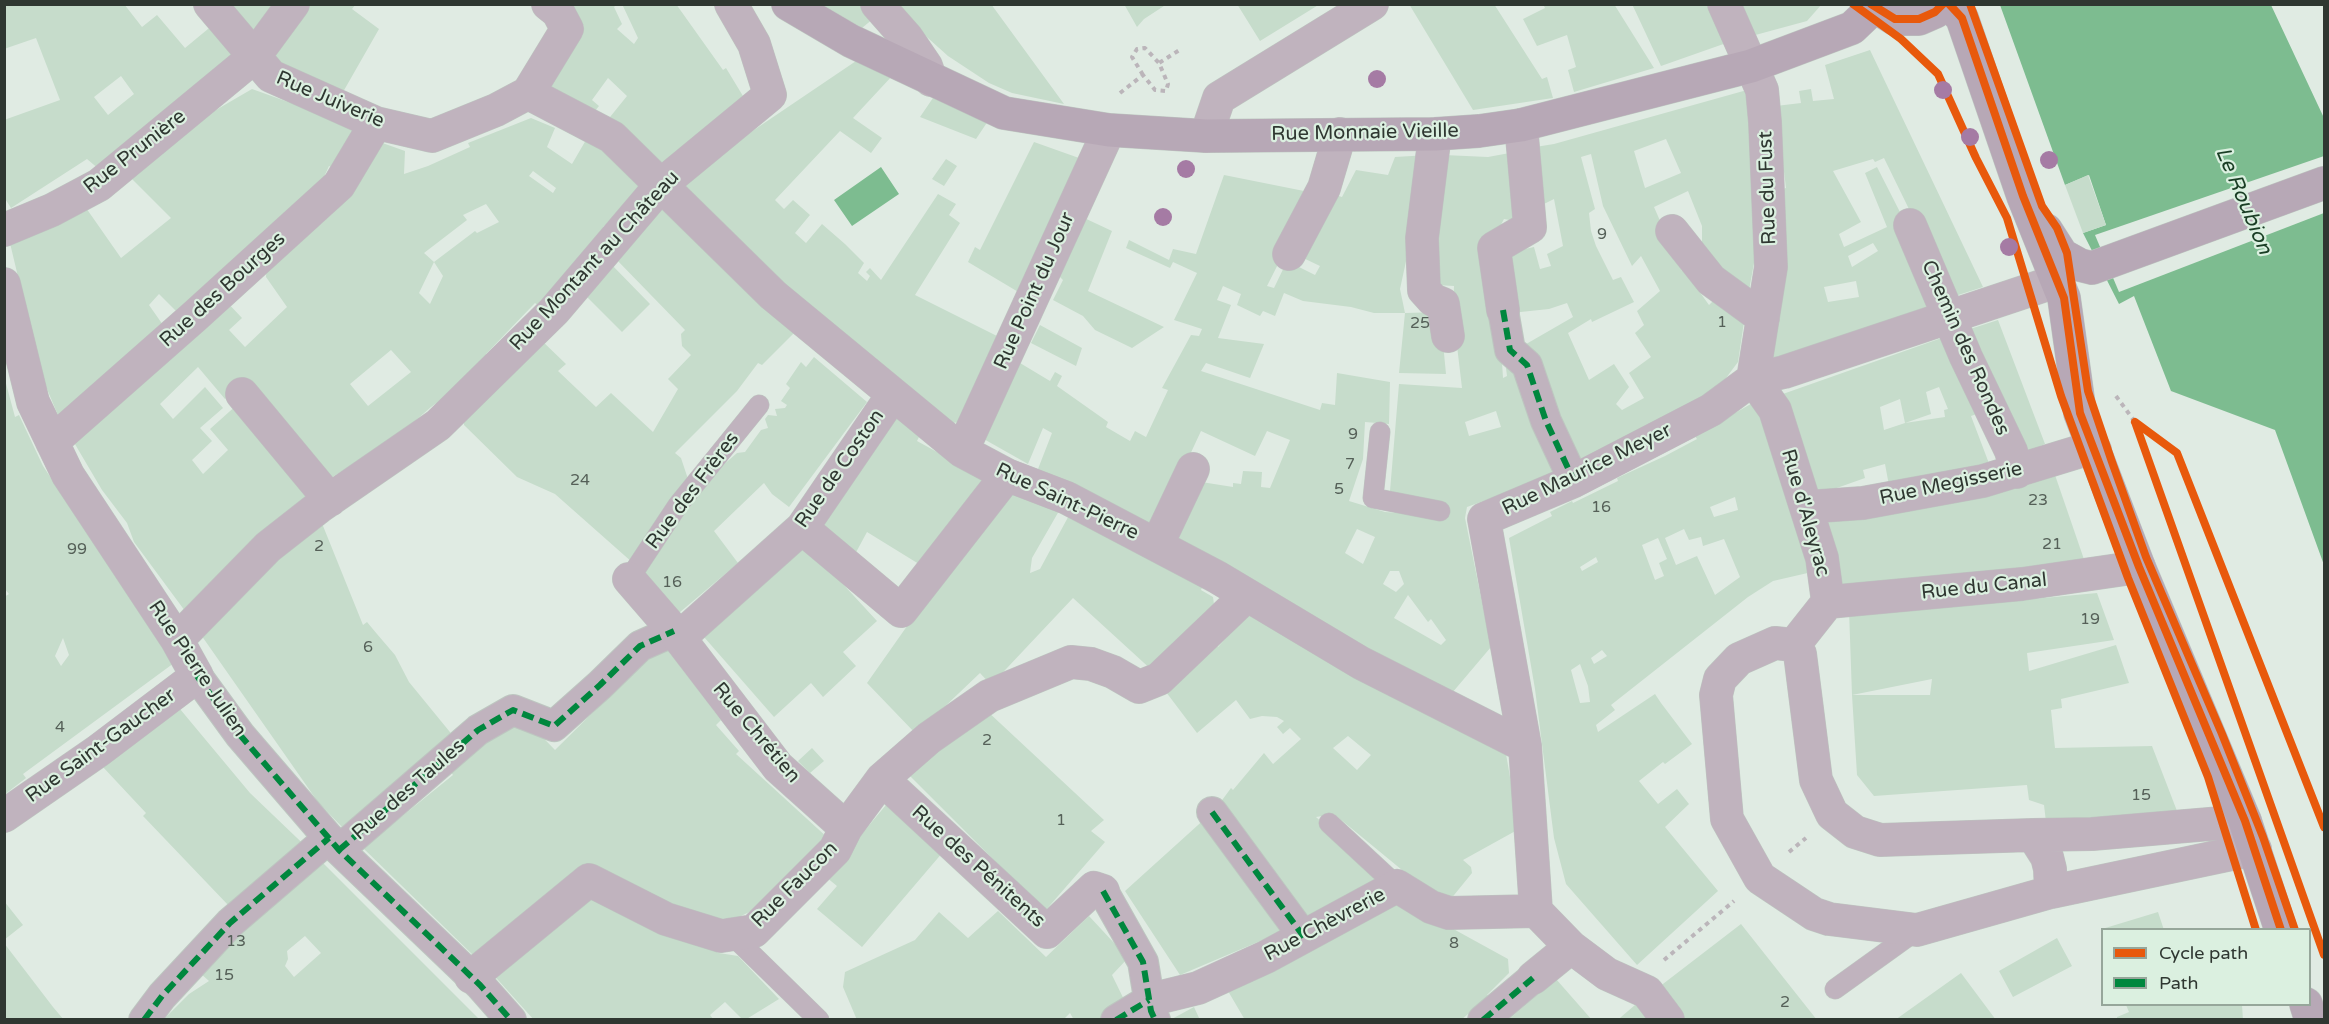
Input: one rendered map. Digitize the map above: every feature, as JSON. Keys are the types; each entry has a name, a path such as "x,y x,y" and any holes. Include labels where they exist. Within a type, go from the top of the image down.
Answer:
{"main road":[{"name":"Rue Monnaie Vieille","path":"788,4 851,41 1004,113 1108,130 1206,136 1435,134 1521,125 1750,66 1852,28 1872,6"},
{"path":"1872,6 1895,20 1919,19 1935,12 1943,4"},
{"path":"1949,4 1962,18 2023,196 2062,255 2073,278 2080,413 2139,567 2250,835 2280,928"},
{"path":"2073,278 2325,183"}],"street":[{"name":"Rue Juiverie","path":"210,4 271,76 376,123 432,136 496,110 528,93"},
{"name":"Rue Prunière","path":"4,230 52,210 99,185 254,57 293,4"},
{"path":"548,4 558,12 567,29 528,93 612,137 662,184"},
{"name":"Rue Montant au Château","path":"177,640 268,547 330,500 438,425 554,311 662,184 770,95 754,44 731,4"},
{"path":"877,4 907,38 926,66 931,80"},
{"path":"1206,136 1219,98 1372,4"},
{"name":"Rue du Fust","path":"1724,4 1762,90 1766,122 1771,267 1753,379"},
{"name":"Rue des Bourges","path":"52,442 339,185 376,123"},
{"path":"1521,125 1530,227 1494,248 1503,310 1510,350 1527,364 1546,421 1574,481"},
{"name":"Rue Point du Jour","path":"962,451 1108,130"},
{"path":"1289,254 1324,188 1340,134"},
{"path":"1435,134 1422,238 1424,290 1433,300 1443,304 1448,336"},
{"name":"Rue Saint-Pierre","path":"662,184 773,295 892,396 962,451 1007,475 1067,498 1157,545 1361,663 1525,746"},
{"name":"Chemin des Rondes","path":"1910,225 1966,357 2011,451 2017,472"},
{"path":"1672,231 1711,280 1763,318"},
{"name":"Rue Maurice Meyer","path":"1536,911 1525,746 1475,517 1574,481 1711,410 1753,379 1784,372 1950,316 2073,278"},
{"name":"Rue Pierre Julien","path":"4,284 33,402 68,475 177,640 197,676 240,735 334,844 471,977 511,1020"},
{"name":"Rue d'Aleyrac","path":"1753,379 1775,410 1822,558 1828,602 1794,645"},
{"path":"242,394 330,500"},
{"name":"Rue de Coston","path":"677,634 802,528 892,396"},
{"name":"Rue Megisserie","path":"1806,507 1863,503 1983,481 2081,451 2095,450"},
{"path":"1157,545 1193,469"},
{"path":"802,528 902,611 1007,475"},
{"name":"Rue du Canal","path":"1828,602 2022,584 2139,567"},
{"name":"Rue Chrétien","path":"629,579 677,634 778,767 846,828"},
{"name":"Rue Faucon","path":"471,977 589,880 666,919 721,936 754,931 835,850 846,828 882,779 929,738 989,696 1071,662 1091,664 1113,672 1140,687 1159,679 1247,595"},
{"name":"Rue des Taules","path":"144,1020 162,996 230,923 478,730 513,710 554,726 640,646 677,634"},
{"path":"1775,643 1794,645 1800,654 1816,780 1832,814 1855,832 1880,840 2092,834 2250,835 1917,930 1829,919 1814,914 1760,878 1727,819 1716,695 1720,679 1739,659 1775,643"},
{"name":"Rue Saint-Gaucher","path":"4,816 98,751 197,676"},
{"name":"Rue des Pénitents","path":"882,779 1047,932 1094,888 1103,891"},
{"path":"1212,812 1304,937"},
{"path":"2033,835 2047,857 2051,892"},
{"name":"Rue Chèvrerie","path":"1152,1010 1266,957 1397,886 1431,907 1449,913 1536,911"},
{"path":"1103,891 1143,962 1152,1010 1116,1020"},
{"path":"1536,911 1571,947 1606,974 1647,992 1668,1020"},
{"path":"1483,1020 1571,947"}],"lane":[{"name":"Rue des Frères","path":"629,579 678,505 759,405"},
{"path":"1380,432 1372,498 1440,511"},
{"path":"1329,823 1397,886"},
{"path":"1835,989 1917,930"},
{"path":"731,934 819,1020"}],"path":[{"path":"1144,48 1159,63 1168,84 1166,91 1155,90 1143,75 1131,57 1137,49 1144,48"},
{"path":"1159,63 1181,49"},
{"path":"1117,95 1143,75"},
{"path":"2135,422 2138,432"}],"water":[{"name":"Le Roubion","path":"2000,5 2271,5 2324,118 2324,565 2275,430 2171,391 2134,296 2119,304 2083,233 2106,225 2089,175 2065,185"},
{"path":"881,167 899,194 852,226 834,200"}],"pier":[{"path":"2324,156 2324,213 2119,292 2095,235"}],"building":[{"path":"4,4 124,4 142,27 157,15 185,48 214,24 236,51 100,170 87,159 11,208 4,197 4,120 60,100 36,38 4,49","holes":["121,76 134,94 108,115 94,97"]},
{"path":"230,4 282,4 255,34"},
{"path":"302,4 356,4 352,9 379,29 339,99 306,84 270,55"},
{"path":"565,4 617,4 614,7 622,24 617,29 634,44 638,38 622,4 676,4 723,70 726,68 746,101 663,168 606,122 627,96 608,78 592,100 599,106 590,117 540,87 584,26"},
{"path":"821,4 863,4 874,18 862,28"},
{"path":"890,4 991,4 1064,104 1012,93 989,83 948,56"},
{"path":"1124,4 1167,4 1144,19 1137,27"},
{"path":"1237,4 1320,4 1260,41"},
{"path":"1409,4 1494,4 1542,79 1547,77 1553,98 1473,110"},
{"path":"1543,4 1614,4 1654,68 1574,92 1568,70 1576,67 1567,35 1537,46 1523,19 1545,8"},
{"path":"1632,4 1718,4 1732,41 1661,66"},
{"path":"1736,4 1822,4 1807,21 1748,37"},
{"path":"1870,50 1983,287 1952,297 1884,158 1833,171 1861,222 1839,234 1844,247 1887,227 1865,173 1877,167 1903,218 1938,303 1774,360 1768,359 1775,191 1786,188 1776,106 1801,103 1799,91 1811,89 1813,101 1834,99 1825,65","holes":["1873,243 1878,251 1852,267 1848,256","1856,281 1859,297 1828,302 1824,287"]},
{"path":"859,59 893,75 853,118 882,138 871,153 840,131 775,200 784,209 793,200 810,215 795,233 806,243 822,224 845,244 864,263 858,273 867,281 870,276 866,272 870,268 881,280 938,194 956,204 949,215 960,223 915,295 999,337 959,422 953,423 819,315 737,240 680,180"},
{"path":"252,89 355,126 336,169 329,166 317,192 179,314 159,294 149,305 163,325 60,420 42,377 9,239 84,205 121,258 171,218 128,175 209,114"},
{"path":"1747,90 1758,241 1748,296 1702,258 1702,226 1688,191 1654,207 1682,271 1684,270 1709,305 1715,299 1744,322 1738,362 1717,390 1644,429 1530,484 1467,507 1465,518 1491,647 1452,693 1374,652 1170,537 1195,481 1233,487 1233,483 1241,484 1243,471 1262,472 1261,487 1270,488 1290,440 1267,431 1255,456 1201,431 1160,519 1143,525 1038,469 1052,433 1043,428 1028,464 982,438 1020,363 1050,381 1055,372 1062,376 1057,386 1108,422 1106,427 1130,441 1135,431 1146,437 1168,390 1162,388 1191,335 1199,336 1202,329 1174,320 1197,273 1173,262 1170,268 1126,248 1129,240 1169,260 1173,249 1196,254 1224,175 1314,193 1267,286 1274,288 1287,261 1315,275 1320,266 1299,256 1332,194 1342,197 1356,170 1388,175 1395,157 1429,155 1400,289 1405,313 1374,313 1351,307 1303,301 1284,293 1275,316 1263,311 1260,316 1237,305 1241,294 1223,286 1217,300 1231,305 1218,338 1264,344 1250,378 1206,363 1201,371 1320,410 1322,403 1335,405 1337,373 1390,382 1389,424 1365,422 1363,459 1349,501 1385,512 1440,516 1407,496 1390,491 1399,384 1462,388 1453,312 1454,286 1437,285 1433,240 1444,155 1488,157 1515,152 1515,221 1504,219 1494,238 1503,378 1507,376 1506,368 1521,362 1521,347 1573,317 1567,303 1549,309 1511,313 1498,255 1534,247 1540,269 1551,266 1547,254 1563,246 1554,199 1536,208 1529,148 1554,144","holes":["1666,139 1681,173 1645,188 1634,151","1591,154 1603,206 1632,266 1641,256 1660,291 1637,311 1644,325 1635,333 1651,357 1629,373 1644,398 1622,410 1616,404 1629,387 1614,364 1589,380 1568,333 1591,319 1592,322 1634,302 1621,277 1613,280 1596,246 1589,213 1595,209 1581,157","1496,411 1501,427 1469,436 1465,422","1357,529 1375,537 1363,564 1345,553","1390,571 1399,571 1404,584 1396,592 1383,584","1408,595 1428,622 1431,619 1446,640 1441,645 1394,618"]},
{"path":"935,95 988,121 976,139 920,117"},
{"path":"531,118 555,128 547,147 572,164 586,140 652,178 603,227 607,231 539,306 535,303 486,354 490,357 457,388 391,442 322,483 242,385 225,399 198,367 160,404 173,419 205,387 223,408 200,428 212,441 192,460 203,474 228,450 210,429 239,403 314,490 185,611 134,542 127,523 102,490 69,434 225,300 242,318 229,330 245,347 287,307 266,277 267,261 310,233 332,214 327,210 374,140 405,151 404,174 470,147 468,143","holes":["533,171 556,188 553,193 529,176","486,204 499,222 477,233 475,231 434,262 424,253 467,220 463,215","434,262 443,276 430,304 419,293","391,350 411,372 368,406 350,384"]},
{"path":"1034,142 1079,158 1020,293 968,262 975,247 980,250"},
{"path":"946,159 957,166 944,186 932,179"},
{"path":"2088,175 2106,225 2083,233 2065,185"},
{"path":"664,204 797,330 762,365 758,363 737,391 675,453 681,458 689,482 633,563 555,494 517,477 464,425 464,409 540,339 566,364 558,371 596,407 611,393 653,432 678,389 668,379 691,355 682,346 681,334 685,330 614,257"},
{"path":"1080,216 1112,231 1088,291 1164,327 1132,348 1095,330 1083,316 1053,300 1063,280 1057,274"},
{"path":"610,263 650,304 622,332 583,293"},
{"path":"1440,312 1446,374 1399,373 1405,313"},
{"path":"1998,320 2045,444 2029,451 1967,330"},
{"path":"1040,325 1082,348 1076,366 1031,343"},
{"path":"1950,335 1988,410 1971,416 1993,474 1890,491 1885,464 1863,470 1865,478 1817,495 1780,395","holes":["1939,387 1948,409 1944,410 1945,417 1905,423 1931,414 1926,392","1900,399 1905,423 1884,430 1880,407"]},
{"path":"814,357 867,402 789,507 772,494 764,483 714,531 738,563 673,618 640,572 714,473 737,453 745,452 761,430 768,428 765,419 768,415 777,416 775,409 785,408 787,405 781,401 790,388 786,384 801,362 806,367"},
{"path":"4,376 15,417 19,415 43,466 174,663 23,774 26,778 4,795 4,597 9,594 4,588","holes":["63,638 69,655 61,666 55,656"]},
{"path":"1756,401 1812,572 1773,581 1748,597 1611,705 1615,710 1596,725 1598,732 1655,694 1692,744 1665,764 1663,762 1639,781 1658,804 1677,789 1689,804 1665,827 1718,891 1637,965 1566,884 1554,838 1535,689 1509,538 1552,516 1550,512 1618,481 1617,478 1697,439 1695,436","holes":["1735,497 1738,510 1714,517 1710,507","1684,529 1689,540 1701,537 1703,546 1724,539 1740,577 1715,595 1697,556 1676,565 1665,538","1658,538 1667,559 1659,563 1664,576 1655,580 1642,545","1596,557 1598,562 1582,571 1580,567","1602,650 1607,656 1594,664 1591,658","1580,664 1588,686 1590,702 1580,703 1571,670"]},
{"path":"895,412 921,433 917,441 990,481 927,569 867,532 854,556 822,524"},
{"path":"2055,475 2088,571 1839,596 1822,517"},
{"path":"1007,484 1059,511 1032,558 1030,573 1040,569 1073,508 1204,583 1201,590 1213,597 1215,612 1155,673 1073,598 991,685 980,673 916,734 867,683"},
{"path":"319,516 363,625 367,622 395,655 409,682 454,737 342,827 318,802 199,632"},
{"path":"806,544 877,621 843,652 856,666 823,697 811,683 774,717 704,637"},
{"path":"2097,593 2114,640 2027,653 2029,671 2116,645 2129,683 2061,699 2062,708 2051,710 2055,748 2152,746 2177,811 2046,822 2044,805 2029,800 2027,785 1874,796 1857,775 1852,695 1849,610 2022,600","holes":["1932,679 1930,695 1852,695"]},
{"path":"1246,615 1252,616 1506,754 1519,829 1463,860 1471,867 1472,873 1450,900 1436,898 1334,814 1316,817 1383,877 1301,923 1217,807 1231,788 1233,790 1264,753 1273,764 1301,739 1290,728 1283,734 1277,727 1284,721 1277,717 1262,716 1250,719 1236,700 1197,733 1166,692 1216,643 1218,647","holes":["1348,736 1371,755 1357,770 1333,748"]},
{"path":"664,642 721,720 716,725 739,751 736,754 829,839 782,896 739,917 704,921 588,864 583,872 475,957 363,848 453,775 451,772 520,714 555,750"},
{"path":"180,709 250,793 480,1020 163,1020 189,994 209,981 200,973 229,906 143,816 146,813 102,766","holes":["305,936 321,953 294,977 285,966 288,959 287,951"]},
{"path":"986,710 1104,820 1091,831 1105,842 1045,911 908,774"},
{"path":"812,748 824,761 810,773 798,761"},
{"path":"896,793 949,845 862,947 817,909 837,886 826,877"},
{"path":"1208,816 1291,928 1180,975 1125,891"},
{"path":"592,891 668,926 719,953 738,956 779,999 745,1020 725,1002 710,1015 714,1020 534,1020 490,971"},
{"path":"1397,898 1508,959 1509,973 1487,995 1489,996 1461,1020 1245,1020 1228,991"},
{"path":"4,901 23,925 4,940"},
{"path":"998,911 1046,957 1089,916 1128,958 1112,975 1134,1020 1074,1020 1070,1013 1063,1020 857,1020 843,987 845,972 915,940 939,912 968,938"},
{"path":"2158,912 2163,928 2105,928"},
{"path":"1741,924 1817,1020 1686,1020 1659,987"},
{"path":"2057,938 2072,966 2013,997 1999,971"},
{"path":"4,943 53,1007 64,1020 4,1020"},
{"path":"1961,973 1996,1020 1895,1020"},
{"path":"1556,979 1592,1020 1508,1020"},
{"path":"1642,999 1659,1020 1618,1020 1621,1017"},
{"path":"2126,1006 2242,1006 2243,1020 2117,1020 2117,1017 2129,1012"},
{"path":"1194,1007 1200,1020 1170,1020"}],"marked path":[{"path":"1503,310 1510,350 1527,365 1546,421 1574,481"},
{"path":"339,850 478,730 513,710 554,726 640,646 674,631"},
{"path":"197,676 240,735 339,850 480,985 511,1020"},
{"path":"1212,812 1304,937"},
{"path":"144,1020 162,996 230,923 329,838"},
{"path":"1103,891 1143,962 1151,1011 1155,1020"},
{"path":"1483,1020 1533,978"},
{"path":"1116,1020 1149,1000"}],"cycle path":[{"path":"1853,4 1901,39 1938,74 1976,158 2007,218 2061,396 2128,578 2208,777 2255,928"},
{"path":"1871,4 1895,19 1919,19 1935,12 1943,4"},
{"path":"1949,4 1962,18 2023,196 2064,298 2080,413 2139,567 2245,821 2280,928"},
{"path":"1970,4 2042,206 2057,228 2067,253 2088,391 2112,462 2146,557 2222,734 2263,837 2294,928"},
{"path":"2135,422 2324,955"},
{"path":"2135,422 2177,453 2324,827"}]}
